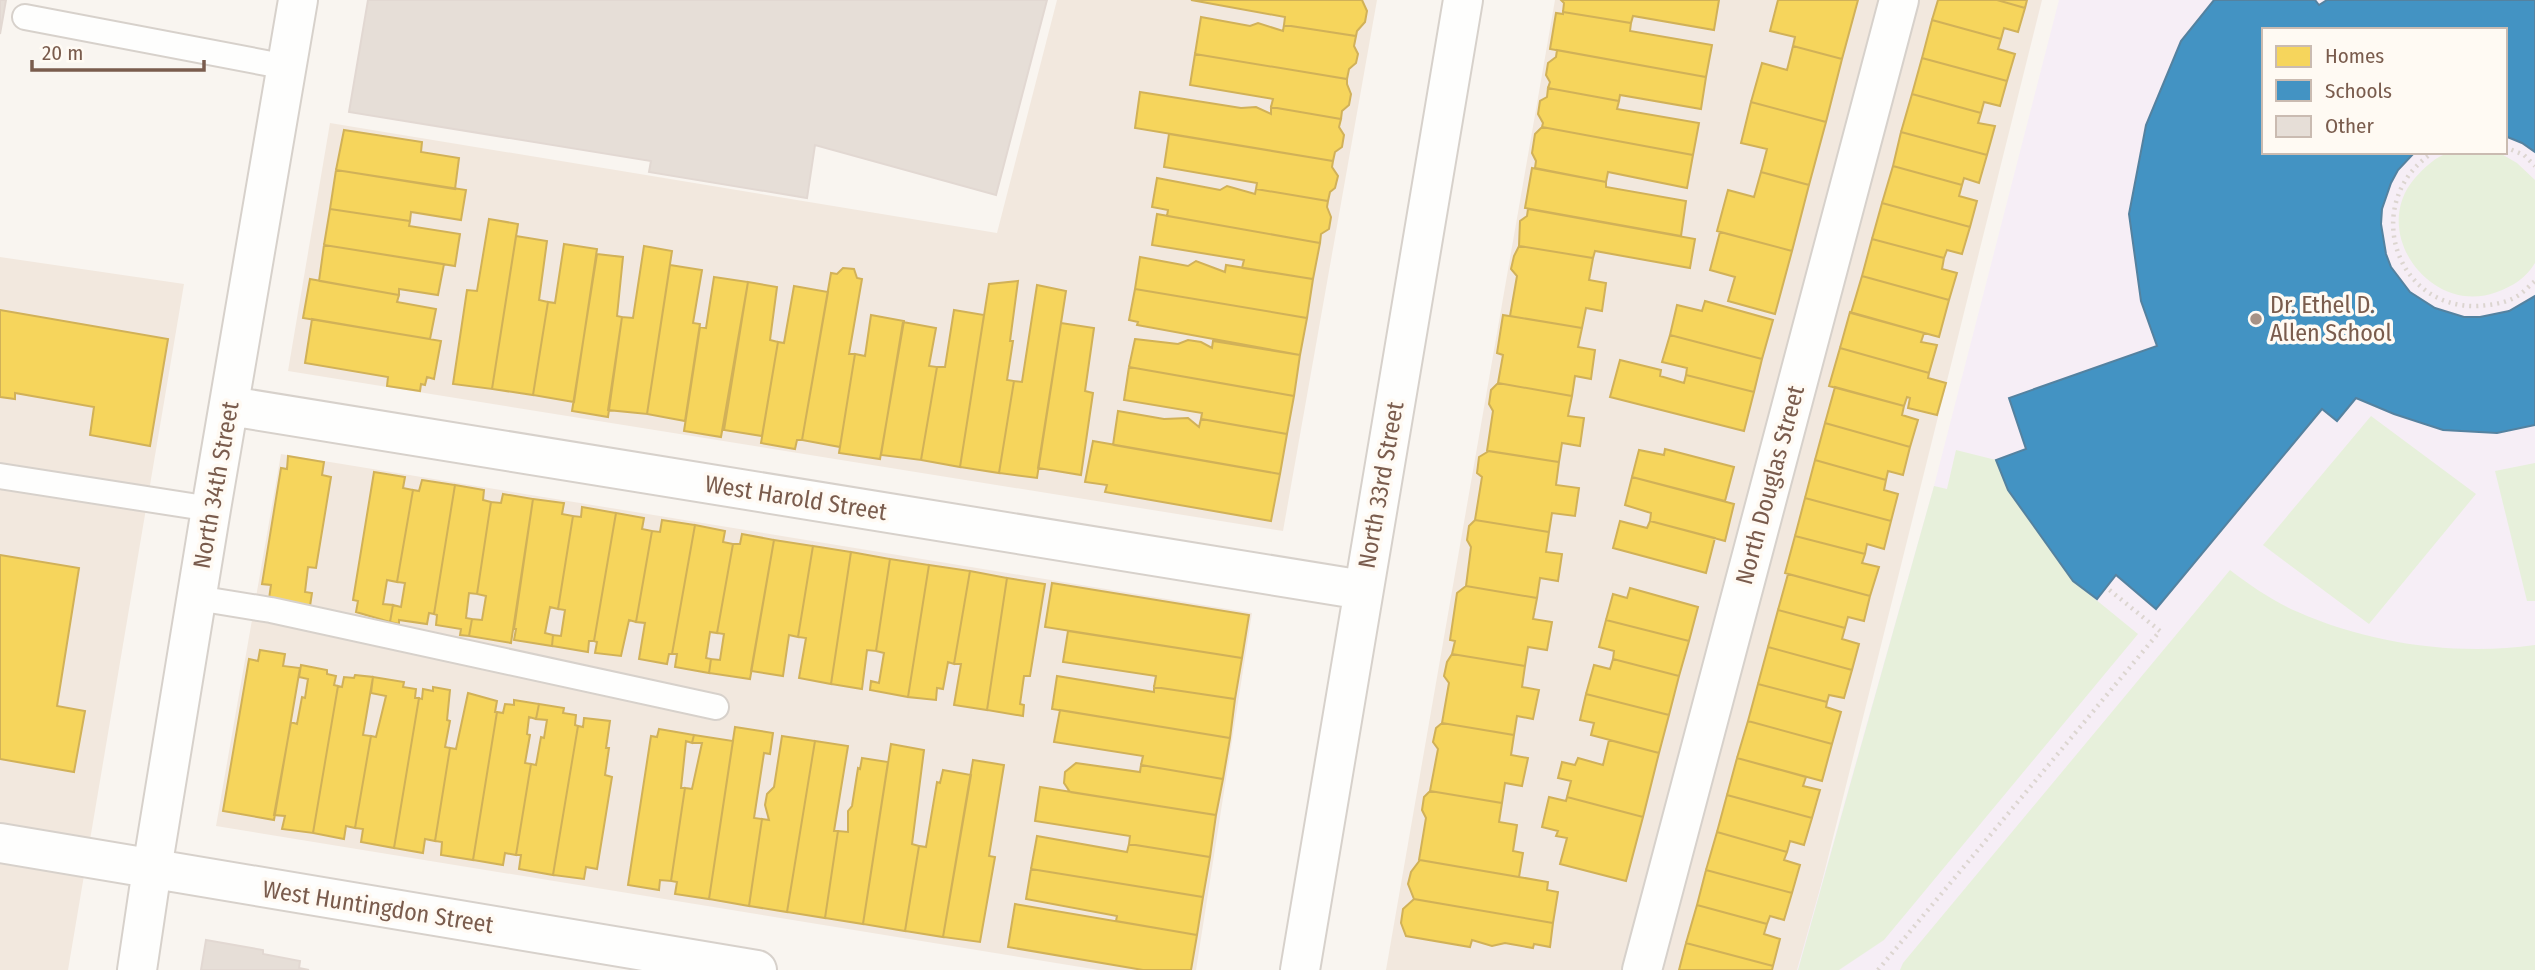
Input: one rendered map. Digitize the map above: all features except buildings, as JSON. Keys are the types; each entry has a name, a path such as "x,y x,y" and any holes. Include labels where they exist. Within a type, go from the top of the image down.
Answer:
{"street":[{"name":"North 34th Street","path":"137,970 211,509 298,0"},
{"name":"North 33rd Street","path":"1300,970 1462,0"},
{"name":"North Douglas Street","path":"1642,970 1899,0"},
{"name":"West Harold Street","path":"230,406 1363,590"},
{"name":"West Huntingdon Street","path":"0,843 757,970"}],"lane":[{"path":"25,17 287,67"},
{"path":"0,476 211,509"},
{"path":"197,598 271,610 716,707"}],"path":[{"path":"2507,147 2524,155 2535,166"},
{"path":"2431,154 2420,161 2402,182 2393,208 2393,234 2400,260 2416,282 2438,299 2465,306 2492,305 2518,296 2535,281"},
{"path":"1878,970 2160,631 2107,587"}],"shaded area":[{"path":"1057,0 1377,0 1283,531 288,371 330,123 997,233"},
{"path":"1555,0 2042,0 1800,970 1386,970"},
{"name":"Dr. Ethel D. Allen School","path":"2059,0 2535,0 2535,970 1797,970 1934,486"},
{"path":"0,257 184,284 68,970 0,970"},
{"path":"281,454 1252,613 1196,970 1099,970 216,826"}],"green space":[{"path":"2446,154 2501,154 2517,163 2535,180 2535,263 2519,281 2497,292 2473,296 2450,292 2430,281 2414,265 2403,244 2399,222 2402,199 2415,178 2439,157"},
{"path":"2371,416 2476,494 2369,624 2263,545"},
{"path":"1956,450 1996,460 2008,490 2073,581 2138,634 1884,940 1839,970 1798,970 1934,486 1947,489"},
{"path":"2535,463 2535,601 2527,601 2495,471"},
{"path":"2230,570 2289,608 2354,632 2414,645 2445,648 2535,645 2535,970 1900,970 1903,963"}],"place":[{"name":"Dr. Ethel D. Allen School","path":"2256,319"}]}
